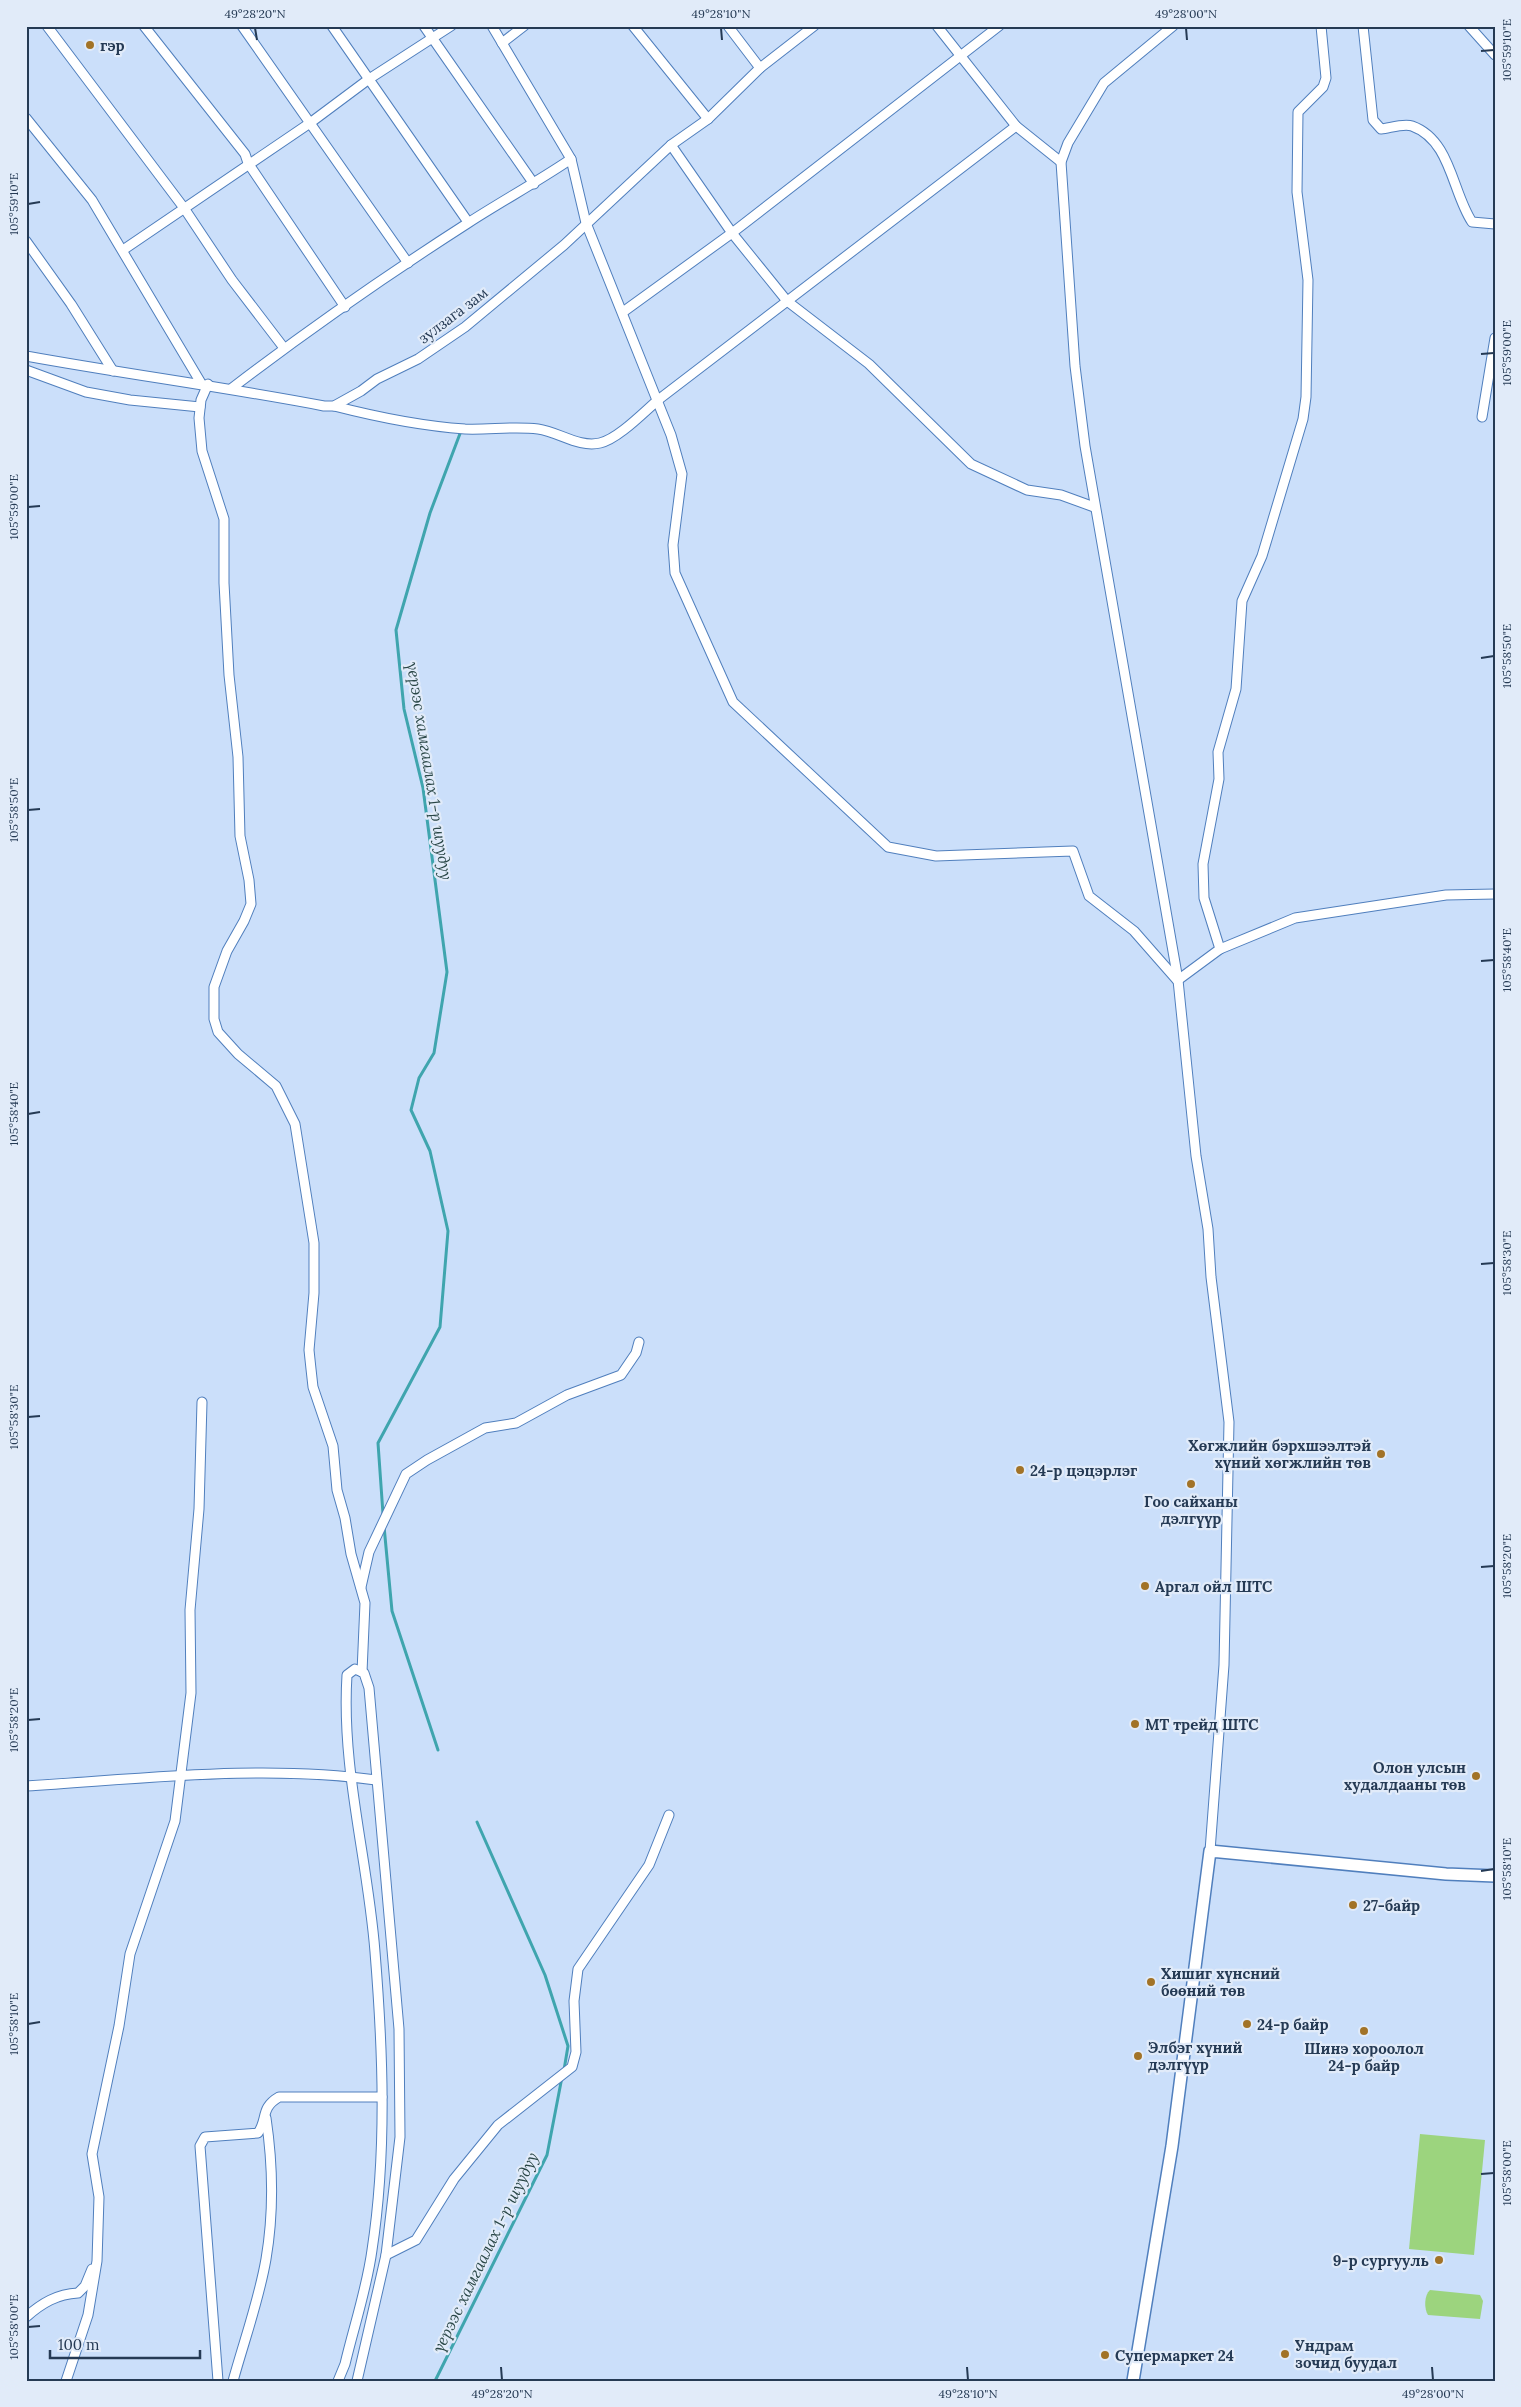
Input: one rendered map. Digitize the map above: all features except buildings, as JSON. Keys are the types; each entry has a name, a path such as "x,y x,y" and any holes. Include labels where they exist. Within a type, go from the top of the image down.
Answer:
{"street":[{"path":"47,26 184,208 232,280 284,348"},
{"path":"144,26 245,154 248,164 345,307"},
{"path":"242,26 408,263"},
{"path":"332,26 468,222"},
{"path":"424,26 534,184"},
{"path":"122,250 310,123 369,79 451,26"},
{"path":"492,26 571,159 586,222 671,435 682,474 673,545 675,573 733,702 888,847 936,856 1073,851 1089,896 1134,931 1178,980"},
{"path":"502,43 524,26"},
{"path":"633,26 708,120"},
{"path":"728,26 760,68"},
{"name":"зулзага зам","path":"334,406 361,391 377,379 418,359 465,326 564,245 586,222 671,145 708,120 760,68 814,26"},
{"path":"937,26 1016,126 1061,162"},
{"path":"623,312 732,233 998,26"},
{"path":"1133,2381 1172,2146 1210,1851 1224,1665 1229,1422 1213,1296 1208,1229 1196,1156 1178,980 1094,507 1075,366 1061,162 1068,142 1104,83 1173,26"},
{"path":"1220,949 1204,898 1203,864 1219,779 1218,752 1236,689 1242,601 1262,556 1303,419 1306,396 1308,280 1297,192 1298,112 1323,87 1326,78 1321,26"},
{"path":"1363,26 1373,120 1381,129 1411,125 1432,138 1451,169 1462,207 1472,222 1495,224"},
{"path":"1469,26 1495,56"},
{"path":"26,118 92,200 205,384 200,407 202,451 224,519 224,583 229,675 238,757 240,836 249,880 251,904 244,921 227,950 214,987 214,1019 218,1032 238,1054 276,1086 296,1124 304,1193 314,1243 314,1293 309,1350 312,1378 332,1446 337,1490 365,1602 362,1672 368,1688 399,2029 400,2136 386,2255 358,2381"},
{"path":"26,356 112,371 232,388 324,406 334,406 391,420 466,429 496,427 539,430 588,444 602,443 615,436 658,400 1016,126"},
{"path":"671,145 732,233 788,301 869,364 971,464 1027,490 1061,495 1094,507"},
{"path":"232,388 284,348 468,222 534,184 571,159"},
{"path":"26,241 71,304 112,371"},
{"path":"1482,417 1495,338"},
{"path":"26,370 86,392 130,400 200,407"},
{"path":"1178,980 1220,949 1295,918 1446,895 1495,894"},
{"path":"361,1590 369,1552 406,1474 427,1460 485,1428 516,1424 567,1395 621,1375 636,1353 639,1342"},
{"path":"66,2381 88,2315 97,2261 99,2197 92,2154 119,2026 130,1954 175,1821 191,1693 190,1610 199,1509 202,1402"},
{"path":"338,2381 345,2364 372,2251 383,2128 375,1951 350,1776 347,1675 354,1669 362,1672"},
{"path":"26,1786 290,1773 350,1776 376,1780"},
{"path":"386,2255 416,2240 454,2178 498,2125 572,2067 576,2052 574,2001 578,1969 649,1865 669,1815"},
{"path":"1210,1851 1446,1874 1495,1876"},
{"path":"218,2381 200,2146 205,2137 258,2133 262,2127 265,2110 270,2102 279,2097 382,2096"},
{"path":"233,2381 266,2259 272,2197 272,2165 265,2110"},
{"path":"26,2317 40,2305 63,2294 78,2293 85,2286 97,2261"}],"green space":[{"path":"1420,2134 1485,2140 1474,2255 1409,2249"},
{"path":"1430,2290 1480,2295 1483,2301 1480,2319 1428,2315 1425,2302"}],"waterway":[{"name":"үерээс хамгаалах 1-р шуудуу","path":"383,1514 378,1443 440,1327 448,1231 430,1151 411,1110 419,1078 434,1053 447,972 423,788 404,709 396,630 430,513 461,431"},
{"name":"үерээс хамгаалах 1-р шуудуу","path":"384,1526 392,1611 438,1750"},
{"name":"үерээс хамгаалах 1-р шуудуу","path":"477,1822 545,1975 568,2046 564,2070"},
{"name":"үерээс хамгаалах 1-р шуудуу","path":"435,2381 547,2155 562,2077"}],"place":[{"name":"гэр","path":"90,45"},
{"name":"Хөгжлийн бэрхшээлтэй хүний хөгжлийн төв","path":"1381,1454"},
{"name":"24-р цэцэрлэг","path":"1020,1470"},
{"name":"Гоо сайханы дэлгүүр","path":"1191,1484"},
{"name":"Аргал ойл ШТС","path":"1145,1586"},
{"name":"МТ трейд ШТС","path":"1135,1724"},
{"name":"Олон улсын худалдааны төв","path":"1476,1776"},
{"name":"27-байр","path":"1353,1905"},
{"name":"Хишиг хүнсний бөөний төв","path":"1151,1982"},
{"name":"24-р байр","path":"1247,2024"},
{"name":"Шинэ хороолол 24-р байр","path":"1364,2031"},
{"name":"Элбэг хүний дэлгүүр","path":"1138,2056"},
{"name":"9-р сургууль","path":"1439,2260"},
{"name":"Ундрам зочид буудал","path":"1285,2354"},
{"name":"Супермаркет 24","path":"1105,2355"}]}
